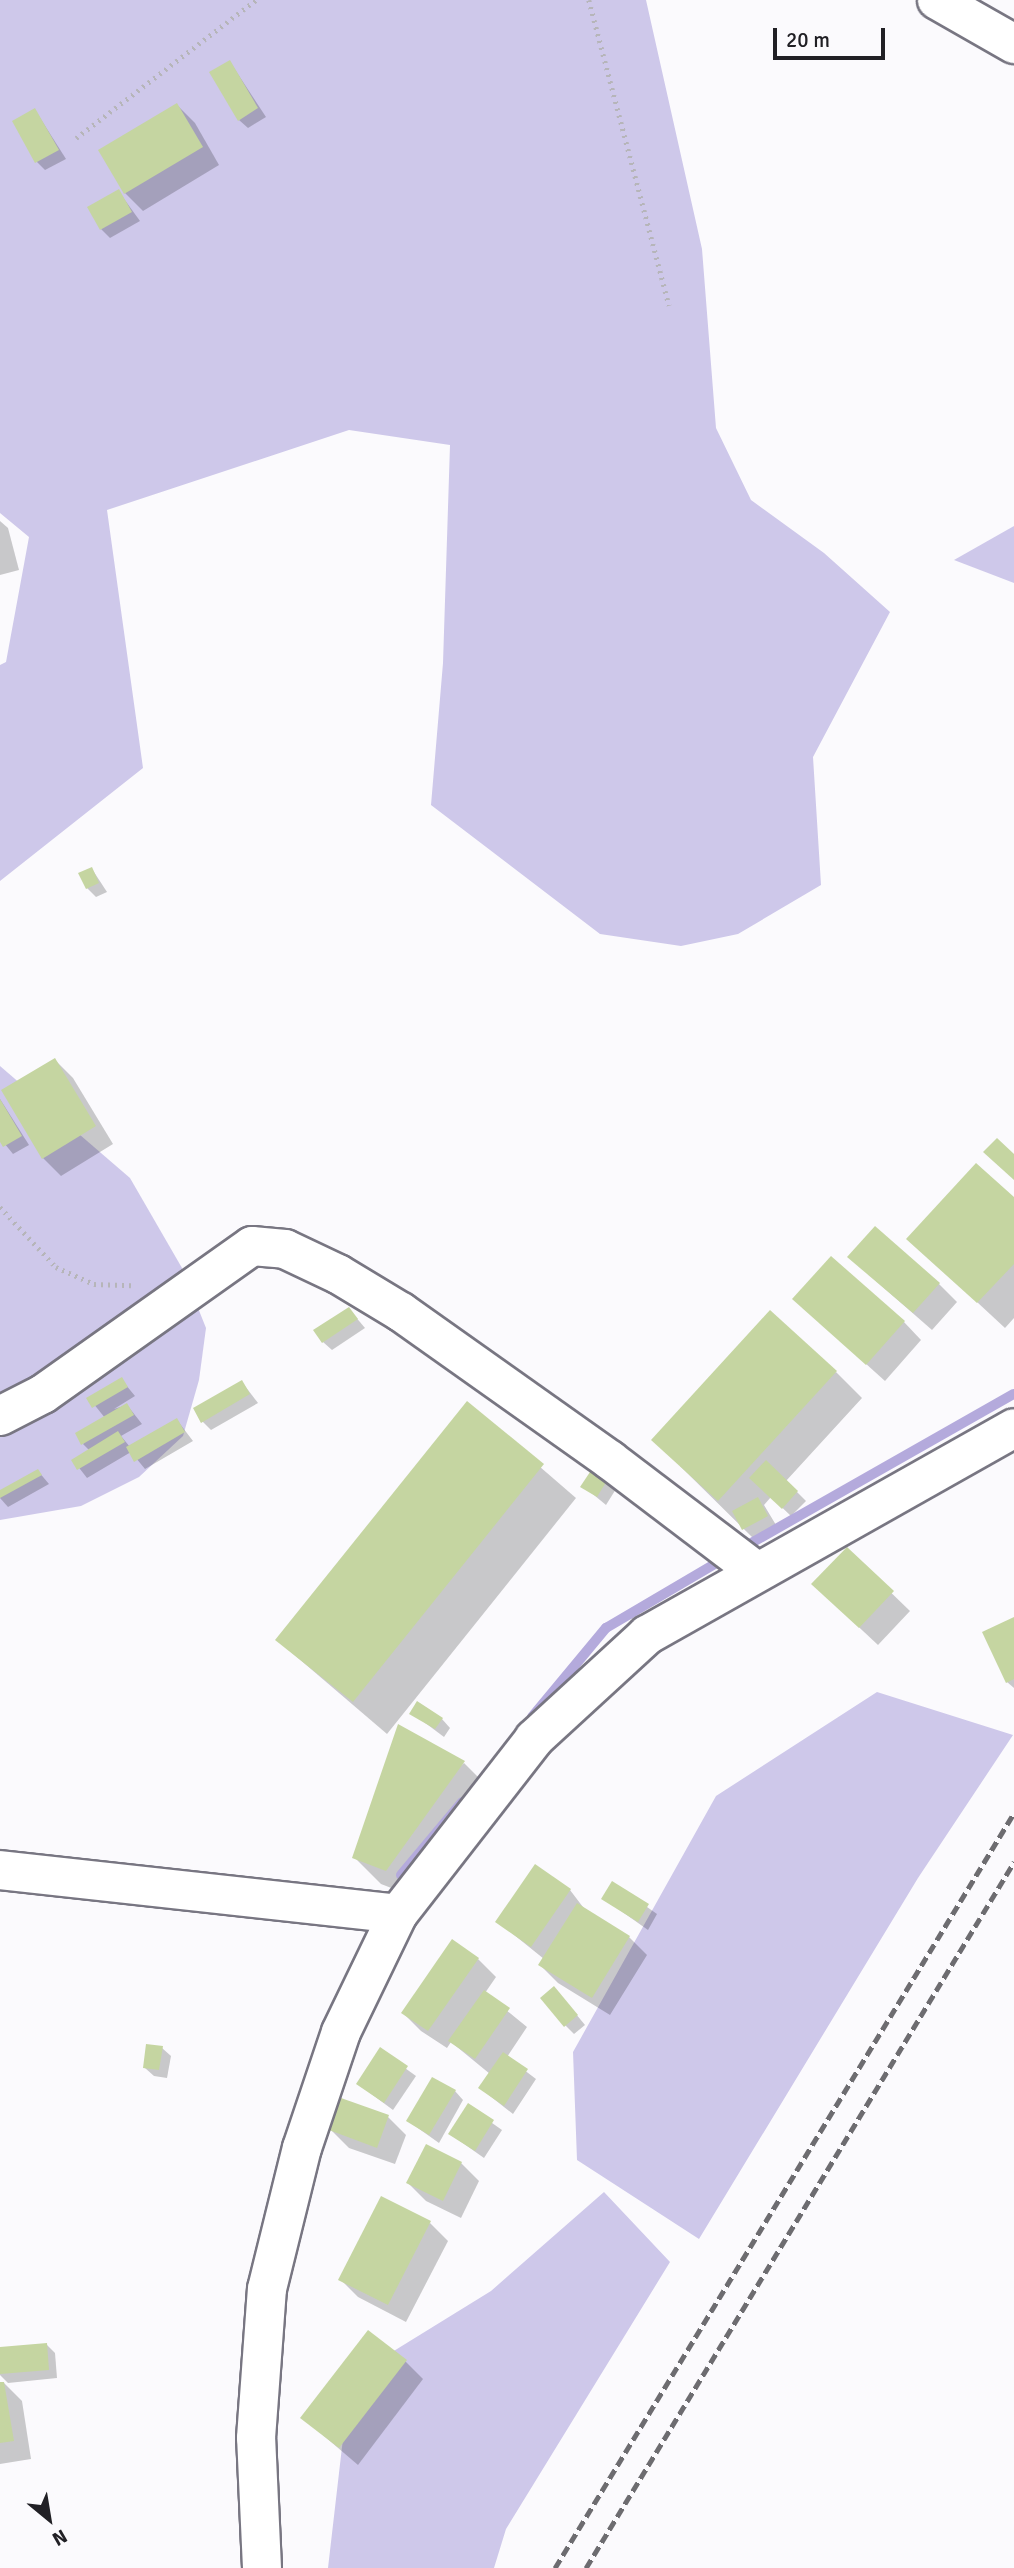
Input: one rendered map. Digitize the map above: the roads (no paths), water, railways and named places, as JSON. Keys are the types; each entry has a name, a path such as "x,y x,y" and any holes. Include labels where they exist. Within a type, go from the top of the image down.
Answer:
{"street":[{"path":"937,0 1014,44"},
{"path":"0,1416 43,1394 252,1246 285,1249 401,1312 742,1560"},
{"path":"262,2568 256,2438 267,2289 302,2148 341,2032 398,1914 534,1739 647,1635 742,1560 1014,1428"},
{"path":"0,1870 398,1914"}],"waterway":[{"path":"739,1550 1014,1394"},
{"path":"532,1717 606,1628 725,1558"},
{"path":"401,1875 462,1802"}],"railway":[{"path":"555,2568 1014,1813"},
{"path":"586,2568 1014,1862"}]}
